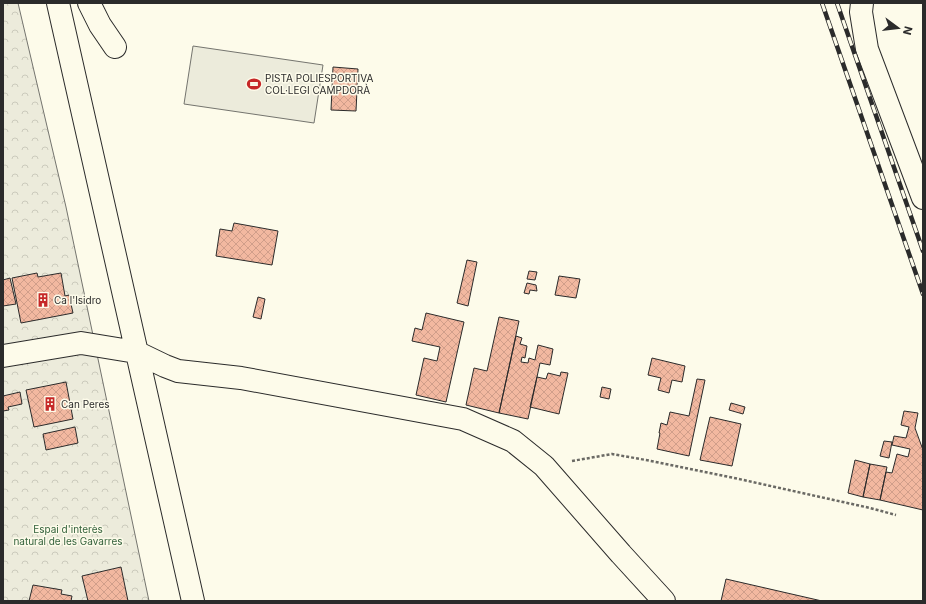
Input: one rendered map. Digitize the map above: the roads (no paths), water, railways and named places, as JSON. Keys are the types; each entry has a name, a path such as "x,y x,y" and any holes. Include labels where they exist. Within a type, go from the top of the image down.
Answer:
{"street":[{"path":"58,3 193,601"},
{"path":"89,3 100,25 115,47"},
{"path":"862,3 861,12 867,49 923,198"},
{"path":"3,356 81,343 136,352 178,371 241,378 463,419 513,441 544,466 664,601"}],"railway":[{"path":"822,3 923,294"},
{"path":"837,3 923,251"}],"place":[{"name":"PISTA POLIESPORTIVA COL·LEGI CAMPDORÀ","path":"254,84"},
{"name":"Ca l'Isidro","path":"43,300"},
{"name":"Can Peres","path":"50,404"}],"park label":[{"name":"Espai d'interès natural de les Gavarres","path":"68,534"}]}
